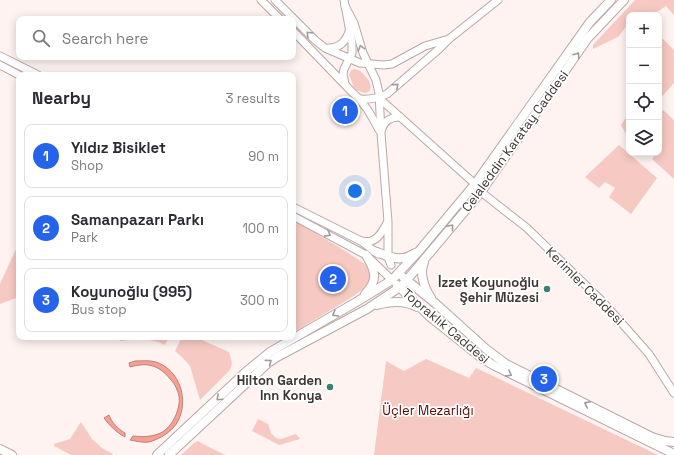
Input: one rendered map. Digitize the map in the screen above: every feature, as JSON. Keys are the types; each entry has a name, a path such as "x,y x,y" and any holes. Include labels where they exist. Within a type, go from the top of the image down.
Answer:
{"main road":[{"name":"Celaleddin Karatay Caddesi","path":"392,280 475,184 590,22 611,0"},
{"name":"Celaleddin Karatay Caddesi","path":"400,287 481,192 588,38 624,0"},
{"path":"374,251 388,257 402,259 419,250"},
{"path":"358,301 370,289 373,282 374,268 366,255"},
{"path":"426,257 421,272 422,279 429,295 435,303"},
{"name":"Topraklık Caddesi","path":"399,273 406,281 435,303 486,350 506,364 652,437 674,442"},
{"path":"296,337 392,280"},
{"name":"Topraklık Caddesi","path":"392,280 429,316 483,359 674,454"},
{"path":"168,455 268,363 366,309 400,287"},
{"path":"366,309 389,302 404,302 411,303 429,316"},
{"path":"157,455 248,370 270,352 291,340"},
{"path":"0,449 12,455"}],"street":[{"path":"260,0 277,16"},
{"path":"275,0 291,16"},
{"path":"361,99 368,100 379,98 387,94 449,39 498,0"},
{"path":"344,3 353,49 346,64 344,74 346,84"},
{"path":"344,3 354,23 367,64 378,86 388,222 388,257 391,265"},
{"path":"296,21 325,48 349,59 367,64 392,64 425,46 449,39"},
{"path":"325,48 333,48 342,44 350,32"},
{"path":"296,34 346,84 352,92 361,99 381,133"},
{"path":"0,56 32,72"},
{"path":"0,65 16,73"},
{"path":"379,98 475,184"},
{"path":"381,133 387,120 393,117 400,117"},
{"name":"Kerimler Caddesi","path":"481,192 527,228 603,302 649,354 674,393"},
{"path":"296,208 361,241 399,273"},
{"path":"296,218 366,255 392,280"},
{"path":"361,241 372,241 378,237 388,222"}],"green space":[{"path":"635,0 674,0 674,15 666,6 657,12 626,12 626,27 618,37 593,49 593,45"},
{"path":"662,38 674,50 674,83 662,97"},
{"path":"355,69 361,71 369,81 371,88 368,92 366,93 357,90 354,87 349,75 351,70"},
{"path":"663,110 674,120 674,179 652,159 654,156 662,156"},
{"path":"626,118 626,134 621,125"},
{"path":"619,145 626,151 626,156 632,156 657,178 631,214 609,197 615,188 605,182 599,188 585,177"},
{"path":"296,222 371,268 371,283 352,297 296,331"},
{"path":"16,249 16,298 0,304 0,284"},
{"path":"148,340 168,340 165,345"},
{"path":"180,340 202,340 229,352 232,363 230,370 200,400 190,366 175,351"},
{"name":"Üçler Mezarlığı","path":"426,359 469,378 476,368 658,455 374,455 386,361 404,371"},
{"path":"258,419 268,424 271,433 276,438 281,439 296,434 300,439 279,445 252,431"},
{"path":"81,422 92,439 102,448 113,454 112,455 71,455 54,446 54,444 70,439"},
{"path":"198,441 201,443 225,455 181,455"}],"shaded area":[{"path":"135,361 153,361 164,366 176,379 182,395 183,404 176,425 166,434 149,442 130,440 133,436 152,436 163,432 171,424 177,413 179,396 174,383 162,371 148,365 130,367 129,363"},
{"path":"109,415 116,426 125,433 125,437 113,429 104,418"}],"place":[{"name":"Yıldız Bisiklet","path":"345,111"},
{"name":"Samanpazarı Parkı","path":"333,279"},
{"name":"İzzet Koyunoğlu Şehir Müzesi","path":"547,289"},
{"name":"Koyunoğlu (995)","path":"544,379"},
{"name":"Hilton Garden Inn Konya","path":"330,387"}]}
